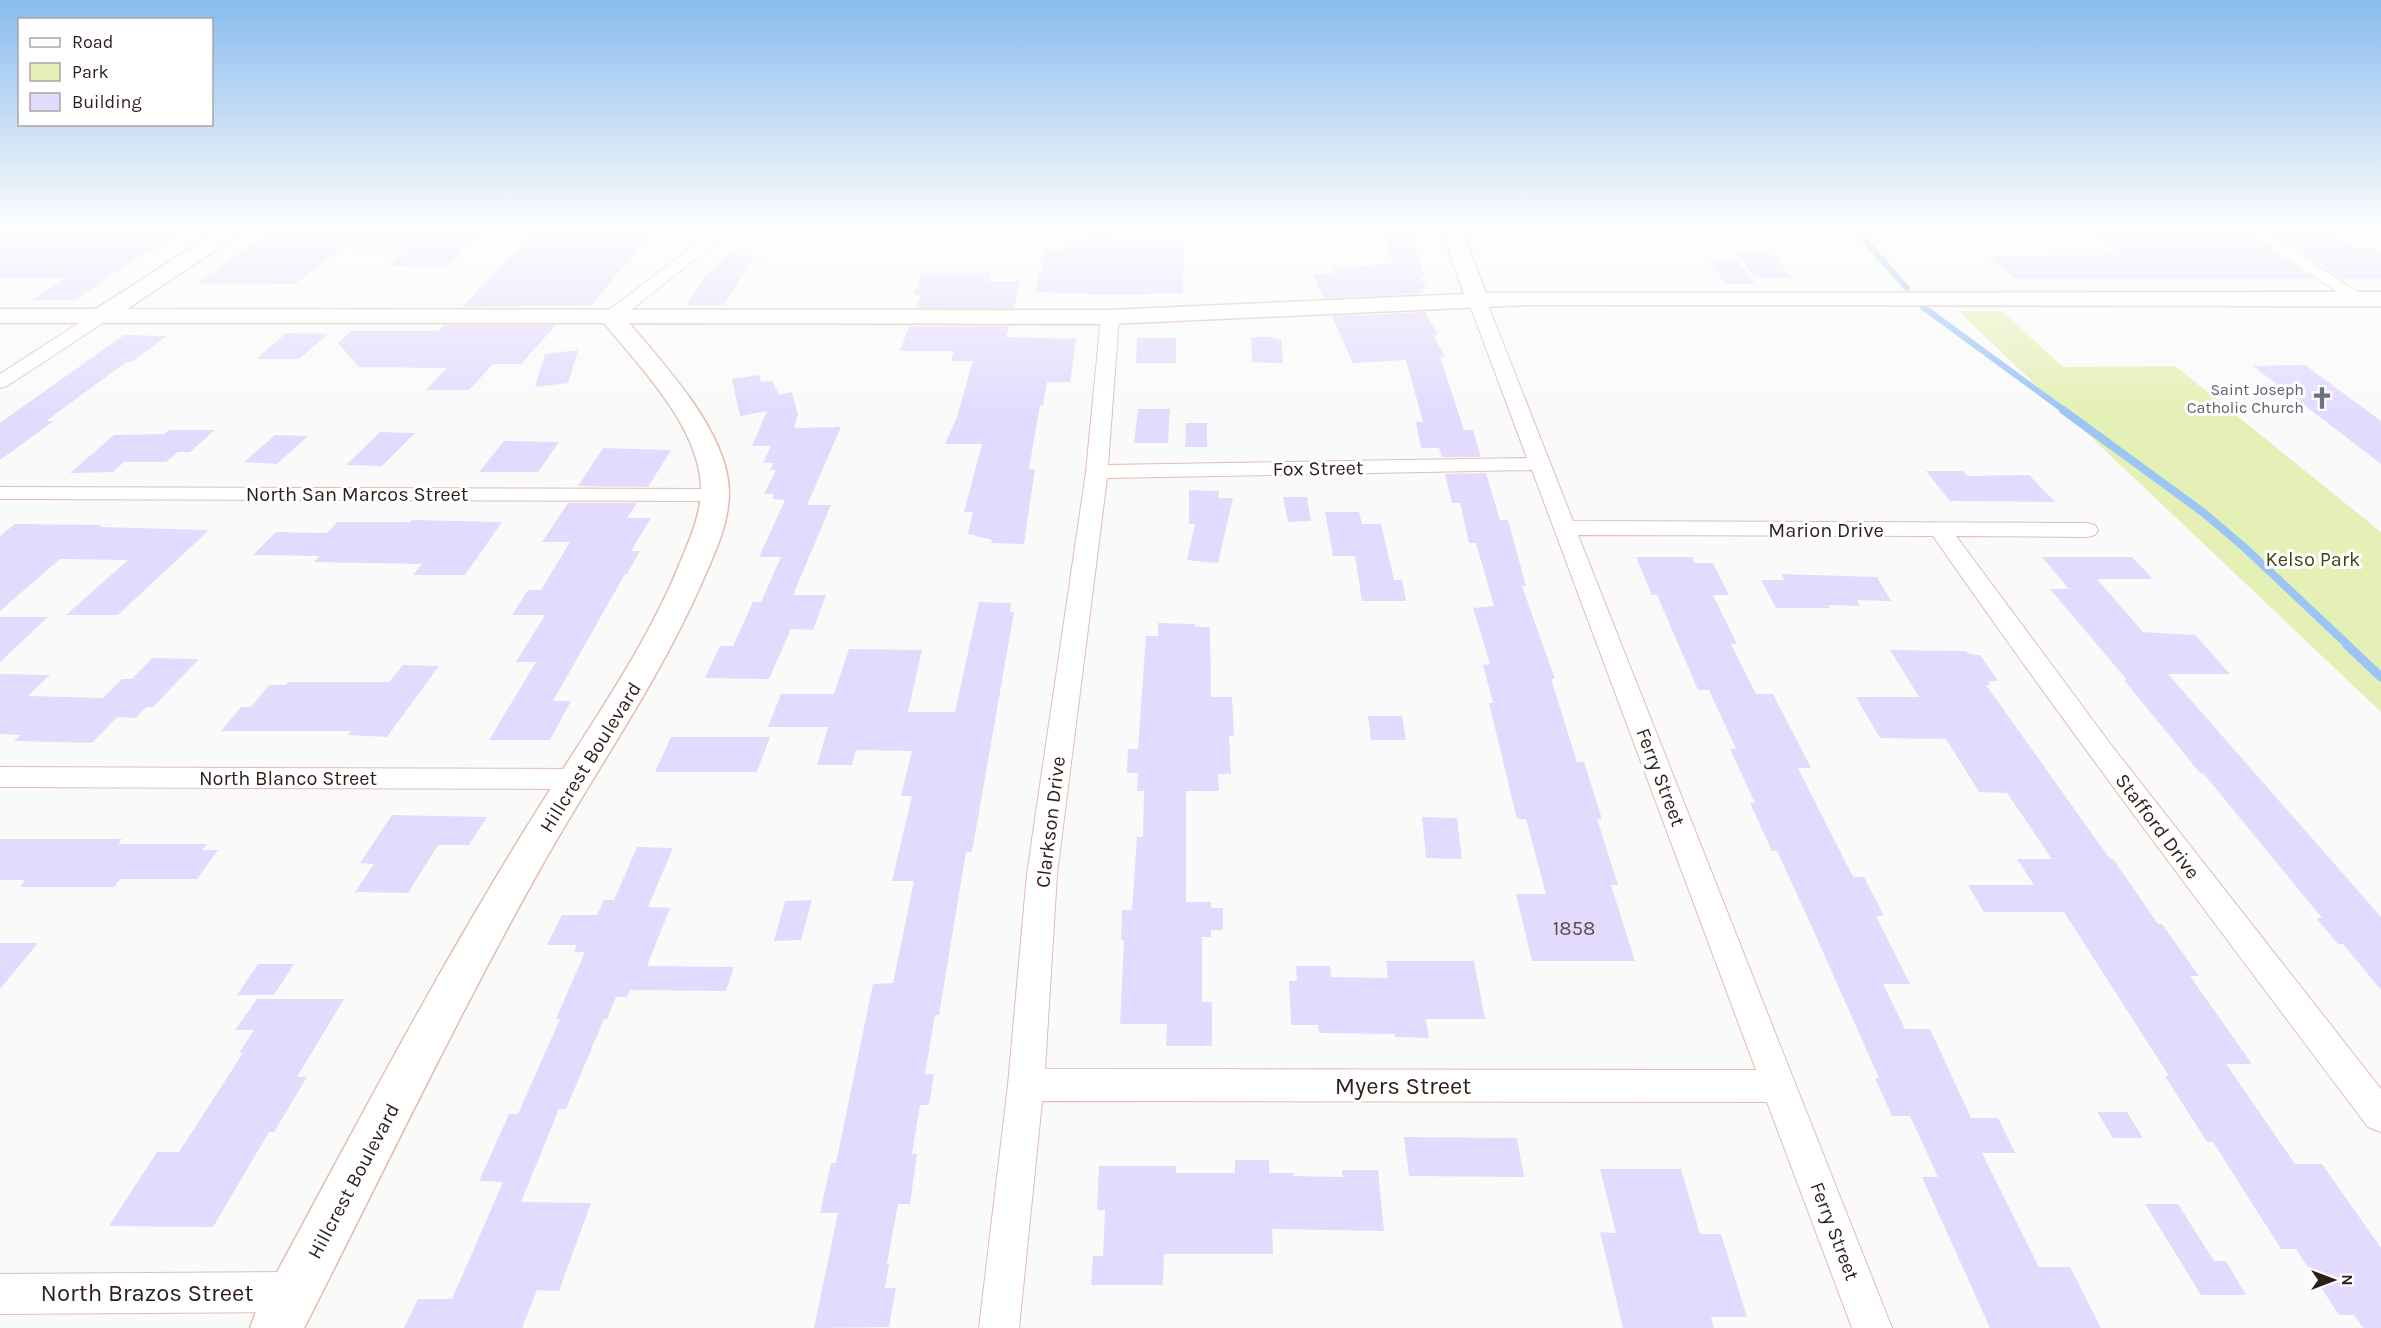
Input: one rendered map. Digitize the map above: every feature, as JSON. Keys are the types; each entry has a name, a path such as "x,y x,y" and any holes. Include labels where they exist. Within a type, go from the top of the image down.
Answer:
{"street":[{"path":"0,382 144,288"},
{"path":"611,317 649,288"},
{"name":"Ferry Street","path":"1473,288 1872,1328"},
{"path":"2342,288 2358,298"},
{"path":"0,316 1110,317 1526,298 2381,299"},
{"name":"Hillcrest Boulevard","path":"276,1328 473,953 638,678 673,614 710,524 715,495 714,472 703,443 674,392 611,317"},
{"name":"Clarkson Drive","path":"999,1328 1026,1085 1042,874 1097,472 1110,317"},
{"name":"Fox Street","path":"1097,472 1540,464"},
{"name":"North San Marcos Street","path":"0,493 715,495"},
{"name":"Marion Drive","path":"1564,528 2087,530"},
{"name":"Stafford Drive","path":"1941,531 2016,639 2381,1116"},
{"name":"North Blanco Street","path":"0,777 576,779"},
{"name":"Myers Street","path":"1026,1085 1780,1086"},
{"name":"North Brazos Street","path":"0,1294 295,1292"}],"green space":[{"name":"Kelso Park","path":"1958,311 2002,311 2063,367 2175,366 2381,532 2381,712"}],"building":[{"path":"50,288 93,288 75,300 31,300"},
{"path":"481,288 606,288 592,305 462,307"},
{"path":"698,288 734,288 724,305 686,305"},
{"path":"917,288 1018,288 1014,308 916,308 921,295 914,295"},
{"path":"1036,288 1183,288 1183,293 1116,295 1035,292"},
{"path":"1319,288 1427,289 1422,289 1424,292 1415,294 1324,298"},
{"path":"1425,312 1438,335 1433,335 1445,357 1440,357 1464,430 1473,430 1481,457 1442,457 1439,448 1421,448 1416,422 1423,422 1406,360 1353,363 1332,316"},
{"path":"444,325 556,325 521,364 493,364 469,390 426,390 447,368 359,367 338,343 351,331 438,331"},
{"path":"909,326 1009,326 1006,337 1076,339 1070,382 1047,382 1043,405 1040,405 1029,469 1035,469 1024,544 991,543 992,540 968,534 973,512 964,512 982,444 945,444 957,417 973,361 951,361 954,351 900,351"},
{"path":"286,333 328,334 299,359 256,359"},
{"path":"124,335 167,336 131,362 126,362 46,421 54,421 0,460 0,423"},
{"path":"1251,337 1281,339 1283,363 1252,362"},
{"path":"1137,338 1176,338 1176,363 1136,363"},
{"path":"578,350 568,383 535,387 545,354"},
{"name":"Saint Joseph Catholic Church","path":"2305,365 2381,421 2381,464 2253,366"},
{"path":"759,375 761,382 772,381 779,395 792,392 798,415 794,428 841,427 807,505 831,505 793,595 826,595 813,630 791,629 769,679 705,678 720,646 733,646 753,602 761,602 781,557 759,557 785,500 772,499 774,494 764,494 776,470 770,470 774,463 763,463 771,446 752,446 767,411 740,416 732,379"},
{"path":"1138,409 1170,409 1168,443 1134,443"},
{"path":"1186,423 1207,423 1207,447 1185,447"},
{"path":"169,430 215,430 190,452 178,452 166,462 124,462 113,472 70,473 114,435 164,434"},
{"path":"380,432 415,433 382,466 346,465"},
{"path":"275,435 308,436 277,464 244,462"},
{"path":"504,441 559,442 538,472 479,472"},
{"path":"603,448 671,450 648,487 578,486"},
{"path":"1926,471 1963,471 1967,476 2029,475 2055,502 1950,501"},
{"path":"1486,473 1500,520 1508,520 1526,586 1522,586 1555,679 1551,679 1577,762 1584,762 1602,819 1597,819 1618,885 1611,885 1635,961 1532,961 1516,894 1546,894 1526,819 1517,819 1489,703 1493,703 1483,665 1490,664 1473,608 1494,606 1476,543 1469,543 1460,503 1452,503 1445,474"},
{"path":"1189,490 1219,491 1219,498 1233,498 1218,563 1187,560 1195,524 1189,524"},
{"path":"1283,497 1307,497 1311,521 1288,522"},
{"path":"568,503 637,503 627,518 651,518 631,551 640,551 553,701 571,701 550,740 489,740 536,662 516,662 545,615 512,615 528,590 541,590 570,542 542,542"},
{"path":"1325,512 1359,512 1362,524 1381,524 1394,580 1402,580 1406,601 1362,601 1355,556 1333,556"},
{"path":"412,520 502,522 465,575 413,575 422,564 314,562 319,556 253,555 276,532 327,533 337,522 410,522"},
{"path":"15,524 209,530 118,615 66,615 128,560 60,559 0,611 0,536"},
{"path":"1636,557 1692,557 1695,563 1713,563 1729,595 1713,595 1737,644 1731,644 1756,694 1773,694 1811,768 1798,768 1853,877 1864,877 1884,916 1876,916 1910,984 1883,984 1905,1029 1930,1029 1971,1118 1998,1118 2015,1153 1982,1153 2039,1267 2070,1267 2101,1328 1990,1328 1922,1177 1938,1177 1910,1116 1892,1116 1875,1078 1879,1078 1807,916 1777,851 1772,851 1750,803 1755,803 1730,749 1736,749 1709,690 1698,690 1657,595 1652,595"},
{"path":"2042,557 2132,557 2153,579 2097,579 2143,632 2195,635 2230,674 2168,674 2381,917 2381,990 2343,944 2338,944 2316,918 2322,918 2050,589 2069,589"},
{"path":"1781,574 1877,577 1891,601 1857,600 1860,606 1828,605 1830,608 1776,608 1761,580 1785,580"},
{"path":"979,602 1011,603 1010,612 1014,612 972,852 966,852 939,1015 935,1015 925,1074 934,1074 929,1105 920,1105 912,1154 917,1154 910,1204 898,1204 887,1264 889,1264 885,1288 896,1288 889,1327 814,1328 838,1213 820,1213 831,1163 836,1163 873,984 893,983 914,881 892,881 912,796 901,796 912,751 856,750 852,765 817,765 828,727 768,727 781,694 834,694 849,649 922,650 908,712 955,712"},
{"path":"0,617 48,617 0,662"},
{"path":"1158,623 1195,624 1195,627 1210,627 1211,697 1232,697 1234,736 1229,736 1231,774 1218,774 1219,791 1186,791 1186,902 1211,902 1211,908 1223,908 1223,930 1211,930 1211,937 1202,937 1202,1002 1212,1002 1212,1046 1166,1046 1167,1024 1120,1024 1124,940 1121,940 1122,910 1132,910 1137,837 1143,837 1144,791 1137,791 1138,773 1127,773 1128,749 1138,749 1146,636 1158,636"},
{"path":"1890,650 1966,651 1969,654 1980,655 1998,681 1988,681 1990,685 1986,685 2110,859 2113,859 2158,924 2162,924 2199,976 2190,976 2252,1064 2226,1064 2295,1164 2322,1164 2381,1248 2381,1328 2363,1328 2354,1315 2339,1315 2296,1249 2281,1249 2213,1142 2207,1142 2165,1076 2169,1076 2064,912 1984,912 1968,885 2034,885 2017,859 2052,859 2007,793 1979,792 1946,739 1880,738 1856,697 1919,697"},
{"path":"152,658 199,659 153,707 146,707 136,718 117,717 92,743 14,741 21,735 0,734 0,674 50,675 28,696 103,698 122,679 132,679"},
{"path":"403,665 439,666 387,737 348,735 351,731 221,731 241,707 251,707 269,685 286,685 288,682 389,682"},
{"path":"1368,716 1402,716 1406,740 1371,740"},
{"path":"671,737 770,737 757,772 655,772"},
{"path":"392,815 487,817 469,845 438,845 408,893 355,892 374,864 360,863"},
{"path":"1422,817 1457,818 1462,859 1426,858"},
{"path":"0,839 122,839 118,844 207,844 202,850 218,850 197,879 120,879 114,887 20,887 25,880 0,880"},
{"path":"637,847 673,848 648,907 670,908 647,966 734,967 726,991 630,990 627,997 616,997 607,1019 604,1019 566,1109 559,1109 521,1202 591,1203 559,1291 537,1290 522,1328 404,1328 418,1299 452,1299 503,1182 479,1181 509,1114 518,1114 560,1019 556,1019 585,952 574,952 577,945 547,945 562,915 597,915 604,900 614,900"},
{"path":"812,900 801,940 774,941 785,901"},
{"path":"0,943 38,943 0,989"},
{"path":"1386,961 1474,961 1485,1019 1426,1019 1429,1038 1395,1037 1395,1034 1319,1033 1318,1025 1291,1025 1289,981 1297,981 1296,966 1330,966 1331,977 1388,978"},
{"path":"258,964 294,964 274,995 237,995"},
{"path":"257,999 344,999 297,1077 307,1077 274,1132 269,1132 213,1227 109,1226 157,1152 179,1152 243,1053 239,1053 254,1030 235,1030"},
{"path":"2097,1112 2127,1112 2143,1138 2113,1138"},
{"path":"1404,1137 1517,1138 1524,1177 1409,1176"},
{"path":"1235,1160 1269,1160 1269,1173 1294,1173 1294,1176 1343,1177 1342,1170 1378,1170 1384,1231 1272,1229 1273,1254 1164,1254 1163,1285 1091,1285 1093,1256 1103,1256 1105,1210 1097,1210 1099,1166 1176,1166 1176,1173 1235,1173"},
{"path":"1600,1169 1681,1169 1700,1234 1721,1234 1747,1317 1711,1317 1714,1328 1623,1328 1600,1232 1616,1233"},
{"path":"2145,1204 2178,1204 2214,1261 2226,1261 2246,1295 2201,1295"}],"waterway":[{"path":"1923,307 2065,411"},
{"path":"2063,410 2204,513 2245,548 2349,646"},
{"path":"2347,645 2381,677"}],"place":[{"name":"Saint Joseph Catholic Church","path":"2322,398"}]}
